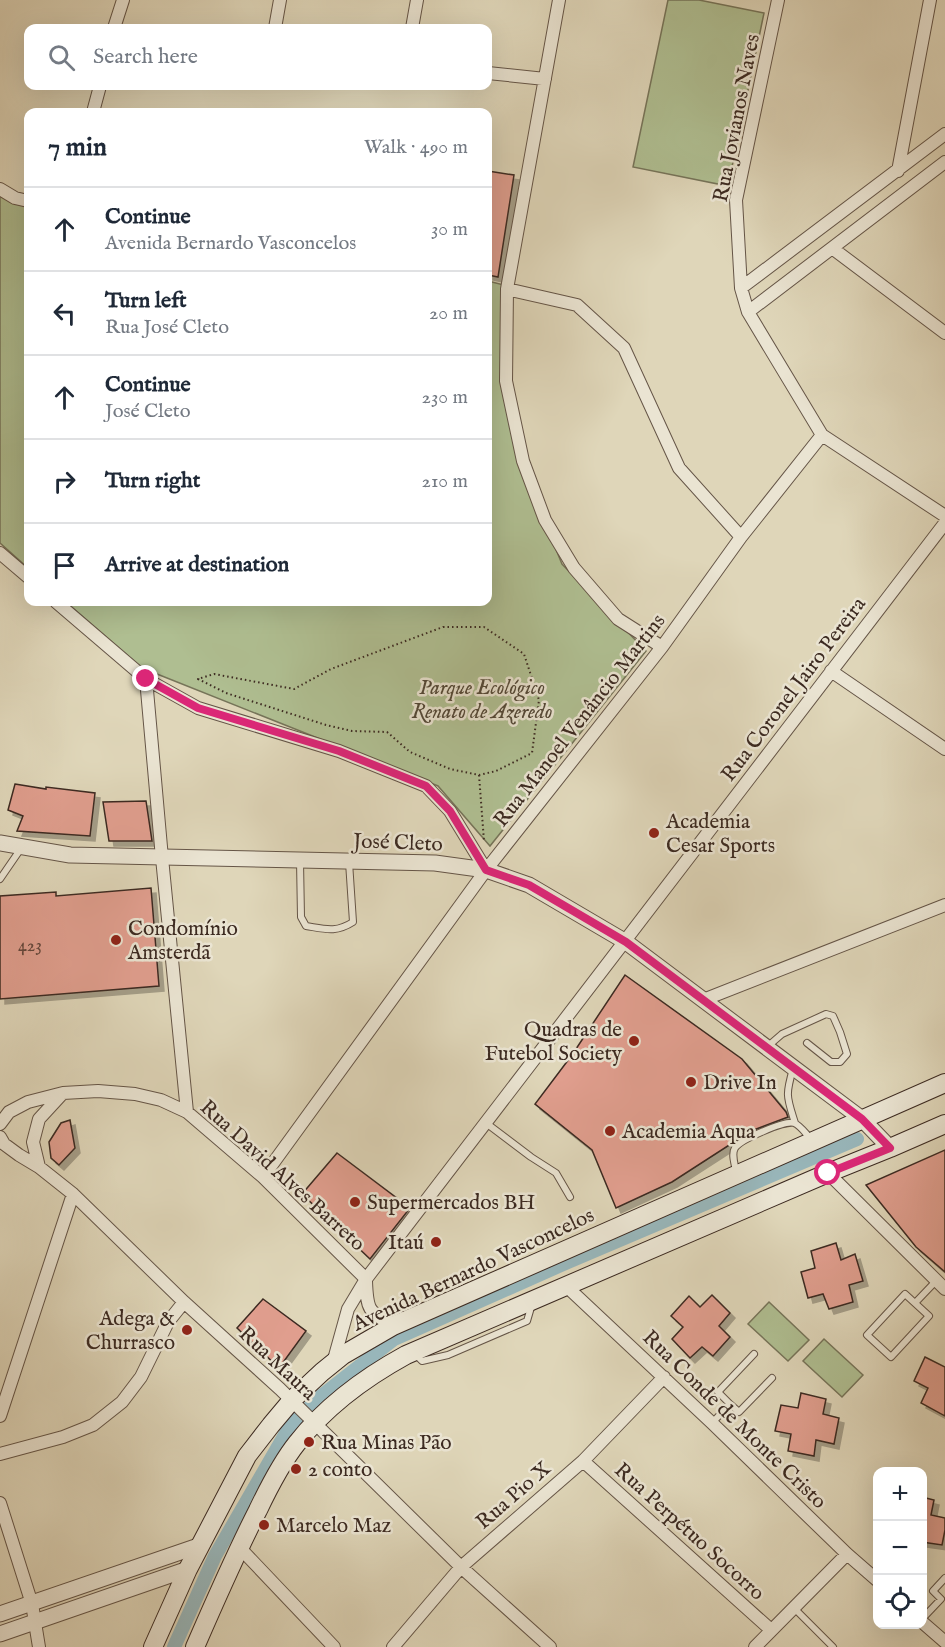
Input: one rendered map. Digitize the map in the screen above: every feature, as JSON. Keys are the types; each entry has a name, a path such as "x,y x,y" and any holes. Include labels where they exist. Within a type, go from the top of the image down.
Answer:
{"main road":[{"name":"Avenida Bernardo Vasconcelos","path":"153,1647 188,1569 248,1456 292,1400 333,1363 393,1326 945,1083"},
{"path":"195,1647 239,1547 270,1485 295,1445 338,1399 362,1382 389,1364 413,1352 472,1335 533,1299 945,1124"}],"street":[{"path":"115,24 123,0"},
{"path":"276,24 280,0"},
{"path":"413,24 417,0"},
{"path":"559,0 507,289 506,381 523,461 544,520 574,568 618,619 662,647"},
{"name":"Rua Jovianos Naves","path":"778,0 736,200 741,288 748,312 822,435 945,516"},
{"path":"898,171 930,0"},
{"path":"492,73 545,79"},
{"path":"94,108 99,90"},
{"path":"741,288 945,134"},
{"path":"748,312 945,162"},
{"path":"0,189 15,198 24,200"},
{"path":"832,248 945,333"},
{"path":"507,289 577,305 624,348 679,468 741,537"},
{"name":"Rua Manoel Venâncio Martins","path":"263,1177 486,870 662,647 741,537 822,435"},
{"name":"Rua Coronel Jairo Pereira","path":"333,1363 348,1309 366,1279 945,523"},
{"path":"0,553 24,574"},
{"path":"61,606 146,679 198,708 339,751 426,786 450,811 486,870"},
{"path":"831,670 945,749"},
{"path":"146,679 187,1112"},
{"name":"José Cleto","path":"0,843 69,855 435,863 486,870 529,885 626,942 862,1119 890,1148"},
{"path":"703,1000 945,905"},
{"name":"Rua David Alves Barreto","path":"0,1124 9,1112 28,1102 63,1093 98,1091 135,1094 161,1100 187,1112 263,1177 366,1279"},
{"path":"39,1167 33,1142 39,1119 63,1093"},
{"name":"Rua Maura","path":"0,1137 4,1144 39,1167 73,1194 184,1302 292,1400 461,1567 550,1647"},
{"path":"828,1173 940,1285"},
{"path":"0,1416 73,1194"},
{"path":"366,1279 367,1303 375,1316 393,1326"},
{"name":"Rua Conde de Monte Cristo","path":"565,1285 873,1576"},
{"path":"0,1454 63,1437 93,1425 122,1402 141,1377 168,1322 184,1302"},
{"name":"Rua Pio X","path":"393,1647 461,1567 583,1461 664,1377"},
{"name":"Rua Perpétuo Socorro","path":"583,1461 771,1630"},
{"path":"0,1503 32,1604 39,1647"},
{"path":"0,1614 201,1545"},
{"path":"239,1547 334,1647"},
{"path":"755,1647 848,1554"},
{"path":"0,1634 188,1569"},
{"path":"927,1625 945,1642"}],"lane":[{"path":"0,879 22,847"},
{"path":"300,861 301,917 306,926 323,929 342,929 353,922 349,861"},
{"path":"767,1047 782,1034 826,1014 833,1016 847,1054 840,1062 831,1062 807,1043"},
{"path":"794,1068 787,1096 795,1123 813,1141"},
{"path":"736,1175 733,1153 735,1147 743,1141 786,1122 795,1123"},
{"path":"486,1124 556,1173 570,1197"},
{"path":"915,1304 940,1285"},
{"path":"904,1294 915,1304 929,1316 891,1357 867,1335 904,1294"},
{"path":"754,1354 718,1392 739,1412 772,1378"},
{"path":"712,1423 730,1404"},
{"path":"927,1615 943,1600 933,1591 945,1578"},
{"path":"794,1608 833,1647"}],"path":[{"path":"443,627 484,627 524,654 539,700 532,753 496,771 479,775 450,769 410,752 387,732 352,731 326,725 226,693 198,679 214,674 294,688 331,669 443,627"},
{"path":"479,775 484,846"}],"green space":[{"path":"668,0 699,0 764,13 728,186 633,167"},
{"path":"0,195 24,204 24,564 0,543"},
{"name":"Parque Ecológico Renato de Azeredo","path":"492,282 504,285 502,382 521,464 562,564 646,651 490,846 438,786 142,668 71,606 492,606"},
{"path":"769,1302 809,1340 788,1361 748,1324"},
{"path":"824,1339 863,1375 842,1397 803,1361"}],"building":[{"path":"492,172 514,175 498,277 492,276"},
{"path":"15,784 95,793 90,836 17,831 23,816 8,810"},
{"path":"146,801 152,841 109,841 103,802"},
{"path":"151,888 159,986 0,999 0,896 56,892 56,896"},
{"path":"625,975 742,1059 788,1117 751,1131 672,1182 616,1208 592,1150 535,1104 572,1055"},
{"path":"70,1120 75,1148 59,1165 51,1158 49,1142 61,1123"},
{"path":"945,1150 945,1272 916,1247 866,1185"},
{"name":"Supermercados BH","path":"337,1153 410,1208 370,1259 302,1194"},
{"path":"836,1243 841,1260 855,1254 863,1281 849,1285 853,1302 829,1309 823,1294 808,1298 801,1272 815,1268 811,1251"},
{"path":"712,1295 730,1313 719,1326 730,1337 713,1356 702,1347 690,1358 672,1339 683,1327 671,1316 689,1296 700,1307"},
{"path":"263,1299 306,1331 279,1368 237,1328"},
{"path":"925,1357 945,1367 945,1416 921,1403 928,1388 914,1381"},
{"path":"801,1393 826,1399 823,1414 839,1418 834,1444 816,1440 814,1456 788,1451 791,1434 775,1431 781,1405 798,1408"},
{"path":"927,1498 934,1500 931,1515 945,1518 942,1545 927,1543"}],"waterway":[{"path":"174,1647 215,1556 290,1426 320,1397 394,1339 570,1261 857,1139"}],"place":[{"name":"Academia Cesar Sports","path":"654,833"},
{"name":"Condomínio Amsterdã","path":"116,940"},
{"name":"Quadras de Futebol Society","path":"634,1041"},
{"name":"Drive In","path":"691,1082"},
{"name":"Academia Aqua","path":"610,1131"},
{"name":"Supermercados BH","path":"355,1202"},
{"name":"Itaú","path":"436,1242"},
{"name":"Adega & Churrasco","path":"187,1330"},
{"name":"Rua Minas Pão","path":"309,1442"},
{"name":"2 conto","path":"296,1469"},
{"name":"Marcelo Maz","path":"264,1525"}],"route":[{"path":"146,679 198,708 339,751 426,786 450,811 486,870 529,885 626,942 862,1119 890,1148 828,1173"}]}
